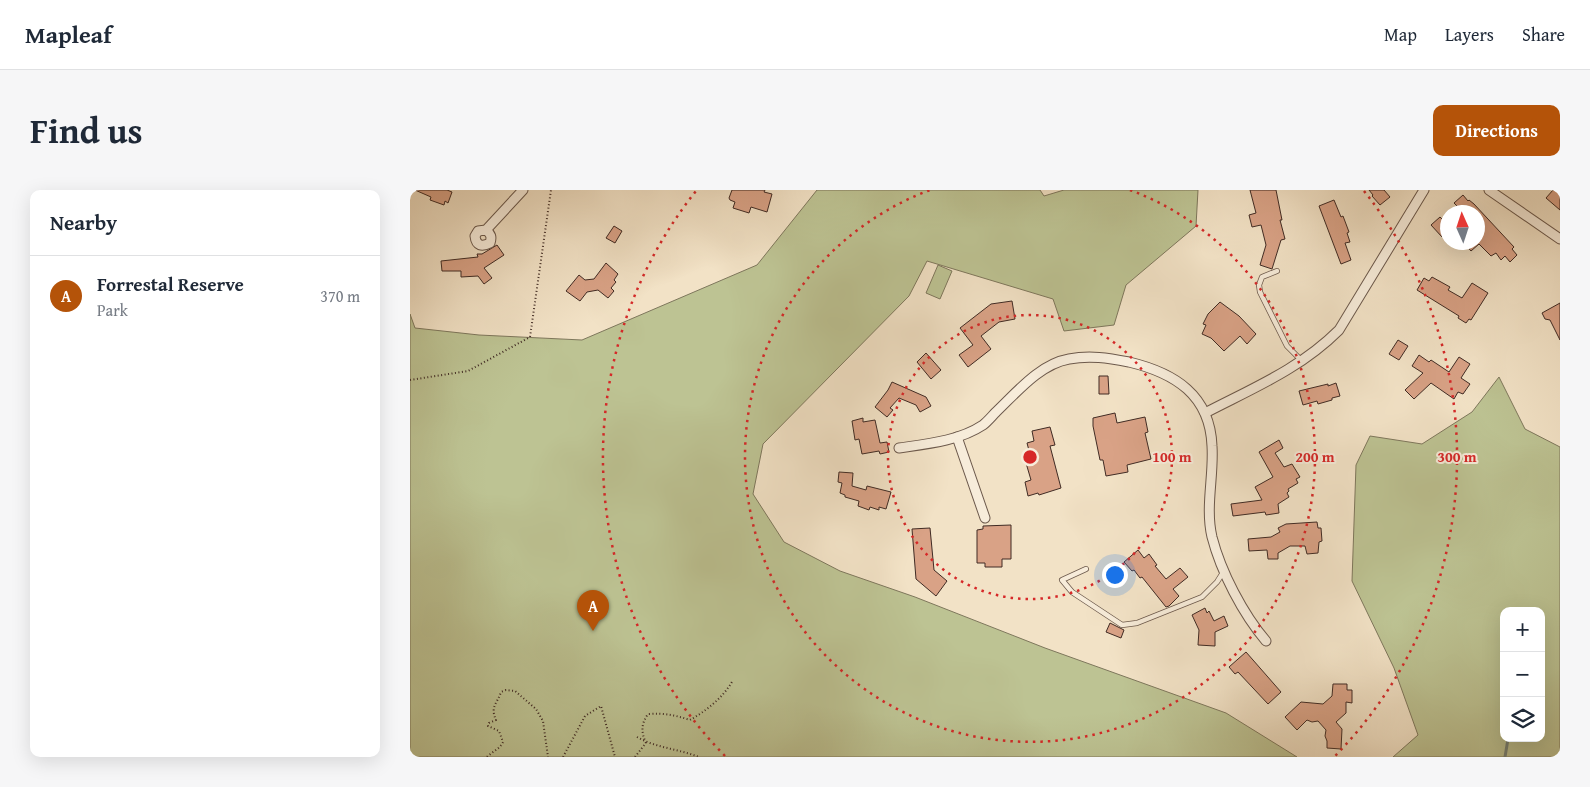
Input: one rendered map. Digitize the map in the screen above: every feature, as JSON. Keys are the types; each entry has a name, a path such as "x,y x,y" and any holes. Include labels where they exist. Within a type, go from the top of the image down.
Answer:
{"street":[{"path":"486,230 523,190"},
{"path":"1205,413 1303,362 1322,348 1339,330 1424,190"},
{"path":"1489,190 1560,239"},
{"path":"899,448 928,444 970,432 984,424 1041,371 1061,361 1096,356 1124,361 1163,372 1182,384 1196,398 1205,413 1210,428 1212,445 1210,495 1212,537 1224,571 1255,628 1266,641"},
{"path":"957,437 985,518"}],"lane":[{"path":"1277,271 1262,277 1259,285 1260,292 1287,346 1303,362"},
{"path":"1086,569 1062,580 1072,592 1122,625 1137,623 1202,597 1217,582 1224,571"}],"path":[{"path":"410,380 468,371 530,337 551,190"},
{"path":"646,743 643,736 642,723 648,714 675,714 690,720 728,690 733,680"},
{"path":"486,757 501,747 503,742 499,731 488,726 489,723 496,720 492,712 494,706 501,692 506,690 515,691 536,710 543,721 548,757"},
{"path":"562,757 586,716 601,706 615,757"},
{"path":"637,737 646,743 684,751 699,757"},
{"path":"635,757 646,743"}],"green space":[{"path":"817,190 1040,190 1044,196 1064,190 1198,190 1196,226 1126,285 1114,325 1064,331 1053,299 927,261 909,296 763,444 753,494 784,542 840,571 1226,713 1297,757 410,757 410,314 415,328 479,335 582,340 757,265"},
{"path":"938,265 952,271 940,299 926,293"},
{"path":"1499,377 1525,429 1560,447 1560,757 1393,757 1418,735 1394,668 1352,581 1356,465 1370,436 1422,444 1472,412"}],"building":[{"path":"415,190 447,190 452,192 448,203 445,201 444,205 430,200 431,197"},
{"path":"732,190 765,190 764,192 772,194 767,212 751,207 749,213 733,208 735,202 729,198"},
{"path":"1250,190 1276,190 1285,239 1281,240 1272,269 1260,265 1266,245 1261,225 1252,227 1249,215 1256,213"},
{"path":"1369,190 1384,190 1390,197 1380,205"},
{"path":"1553,190 1560,190 1560,210 1546,198"},
{"path":"1463,195 1475,205 1456,205 1454,203"},
{"path":"1334,200 1349,232 1347,233 1350,242 1345,243 1351,260 1341,264 1319,206"},
{"path":"1485,216 1514,247 1512,249 1517,255 1510,262 1505,256 1501,260 1496,253 1491,256 1485,250"},
{"path":"1440,217 1440,235 1431,225"},
{"path":"614,226 622,231 615,243 606,238"},
{"path":"497,245 504,255 484,268 492,278 484,284 478,276 461,277 461,271 442,271 441,261 478,257 477,254 482,254"},
{"path":"606,263 618,274 614,280 616,282 611,288 614,291 608,298 598,290 587,292 580,301 566,291 579,275 585,280 594,279"},
{"path":"1432,277 1450,287 1448,290 1462,298 1472,283 1488,293 1471,320 1469,319 1466,323 1458,318 1459,316 1417,290 1424,278 1429,281"},
{"path":"1012,301 1015,319 999,322 981,336 991,349 968,367 959,355 973,345 960,328 991,304"},
{"path":"1220,302 1239,316 1256,334 1247,344 1240,336 1224,351 1211,338 1202,334 1206,325 1203,324 1208,314"},
{"path":"1560,303 1560,340 1550,320 1545,319 1542,313"},
{"path":"1398,340 1408,346 1399,360 1389,354"},
{"path":"926,353 941,370 931,379 917,362"},
{"path":"1419,355 1429,362 1431,360 1449,372 1459,357 1470,364 1461,378 1470,384 1463,394 1458,392 1454,399 1431,383 1414,399 1405,390 1423,373 1412,366"},
{"path":"1099,376 1108,376 1109,394 1099,394"},
{"path":"892,382 926,397 931,406 920,412 916,405 899,398 890,408 893,410 887,417 875,407"},
{"path":"1336,383 1340,396 1318,404 1317,401 1303,405 1299,391"},
{"path":"1115,413 1117,423 1145,417 1148,432 1145,433 1151,459 1127,465 1128,472 1106,476 1103,460 1100,460 1093,418"},
{"path":"863,418 863,422 875,420 880,443 887,442 889,452 880,454 879,451 862,454 859,439 855,440 852,421"},
{"path":"1050,427 1055,445 1050,446 1061,488 1039,495 1038,493 1028,496 1025,482 1031,480 1026,463 1032,462 1027,443 1034,441 1032,431"},
{"path":"1279,440 1283,448 1275,453 1284,467 1292,464 1300,477 1296,479 1298,483 1288,489 1289,497 1278,504 1279,513 1266,515 1265,512 1233,516 1231,504 1262,500 1255,487 1273,477 1259,452"},
{"path":"839,472 853,473 852,486 866,490 867,486 891,492 886,509 879,507 879,510 870,507 869,510 858,506 859,501 845,497 845,495 840,493 842,483 838,482"},
{"path":"1317,522 1318,528 1321,528 1322,541 1319,542 1318,553 1307,554 1305,546 1290,546 1278,553 1278,559 1268,559 1267,550 1249,551 1248,539 1271,537 1280,532 1278,528 1286,524"},
{"path":"1011,525 1011,559 1002,559 1002,567 985,567 985,563 977,563 977,530 983,529 983,526"},
{"path":"930,528 934,570 947,581 936,596 916,579 912,529"},
{"path":"1138,550 1144,558 1149,554 1157,565 1155,566 1166,579 1180,568 1188,577 1173,589 1179,596 1169,606 1166,607 1142,577 1140,578 1124,562"},
{"path":"1205,608 1207,613 1209,611 1214,621 1224,616 1228,626 1215,632 1215,646 1198,645 1199,630 1192,615"},
{"path":"1110,623 1124,630 1121,638 1106,632"},
{"path":"1246,652 1281,692 1268,704 1238,672 1235,674 1229,667"},
{"path":"1333,684 1347,684 1347,690 1352,690 1352,703 1346,702 1346,713 1336,722 1342,729 1341,749 1327,748 1326,730 1318,721 1312,722 1307,720 1297,730 1285,717 1301,702 1323,704 1332,696"}],"waterway":[{"path":"1505,757 1508,742"}],"place":[{"name":"Forrestal Reserve","path":"593,631"}]}
